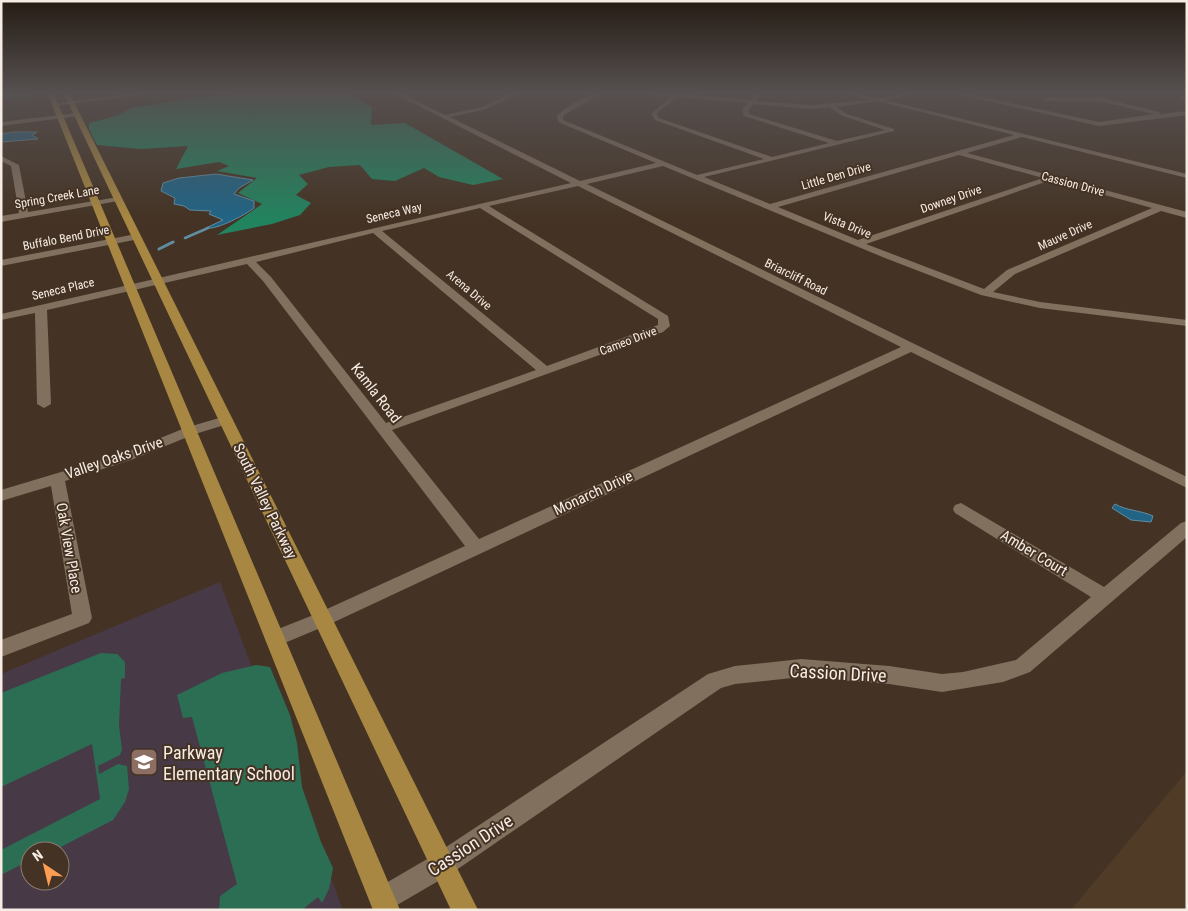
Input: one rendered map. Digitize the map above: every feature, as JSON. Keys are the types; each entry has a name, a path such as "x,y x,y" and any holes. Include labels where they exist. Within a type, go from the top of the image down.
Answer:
{"main road":[{"path":"68,135 385,905"},
{"name":"South Valley Parkway","path":"87,135 465,910"}],"street":[{"name":"Briarcliff Road","path":"479,135 1187,483"},
{"name":"Vista Drive","path":"592,135 985,294 1040,305 1187,323"},
{"path":"702,135 772,159"},
{"path":"809,135 837,143"},
{"path":"696,177 873,135"},
{"path":"1024,135 1187,176"},
{"name":"Little Den Drive","path":"770,207 1024,135"},
{"name":"Cassion Drive","path":"959,153 1187,215"},
{"path":"1,158 15,164 24,215"},
{"name":"Seneca Way","path":"131,288 663,164"},
{"name":"Downey Drive","path":"859,243 1051,178"},
{"name":"Spring Creek Lane","path":"1,219 118,199"},
{"name":"Cameo Drive","path":"383,429 545,372 659,330 664,326 664,318 482,206"},
{"name":"Mauve Drive","path":"985,294 1010,272 1160,208"},
{"name":"Arena Drive","path":"375,230 545,372"},
{"name":"Buffalo Bend Drive","path":"1,263 136,237"},
{"name":"Kamla Road","path":"249,260 267,279 476,548"},
{"name":"Seneca Place","path":"1,317 131,288"},
{"path":"40,309 44,404"},
{"name":"Monarch Drive","path":"275,638 323,619 911,347"},
{"name":"Valley Oaks Drive","path":"1,496 126,457 190,431 226,420"},
{"name":"Oak View Place","path":"1,649 82,618 57,478"},
{"name":"Amber Court","path":"961,509 1106,597"},
{"name":"Cassion Drive","path":"385,905 715,680 735,675 801,668 889,675 942,683 1003,673 1023,666 1187,527"}],"shaded area":[{"name":"Parkway Elementary School","path":"220,582 343,910 1,910 1,674"},
{"path":"1187,771 1187,910 1071,910"}],"green space":[{"path":"92,135 425,135 503,179 473,185 439,177 424,168 395,181 372,179 360,165 329,167 299,175 308,184 296,195 311,203 300,215 272,224 217,235 262,204 238,193 257,178 217,171 229,166 219,162 176,169 188,146 141,149 97,145"},
{"path":"101,653 117,654 125,662 125,678 121,679 119,725 122,750 120,755 98,766 99,774 118,764 127,766 129,789 125,802 113,820 70,842 20,841 20,865 1,875 1,850 100,799 92,744 1,787 1,693"},
{"path":"256,665 270,667 290,715 297,743 302,787 321,842 333,868 329,889 322,903 318,897 302,910 219,910 220,896 237,884 192,717 183,718 177,695 222,673"}],"water":[{"path":"1,135 33,135 38,139 1,142"},
{"path":"216,174 253,180 239,188 234,194 254,201 254,208 238,218 217,227 206,228 223,220 209,214 211,211 190,210 184,206 174,204 175,198 161,191 163,183 179,178"},
{"path":"1115,504 1153,516 1151,522 1131,520 1112,508"}],"waterway":[{"path":"185,238 208,228"},
{"path":"159,249 173,242"}],"place":[{"name":"Parkway Elementary School","path":"144,762"}]}
